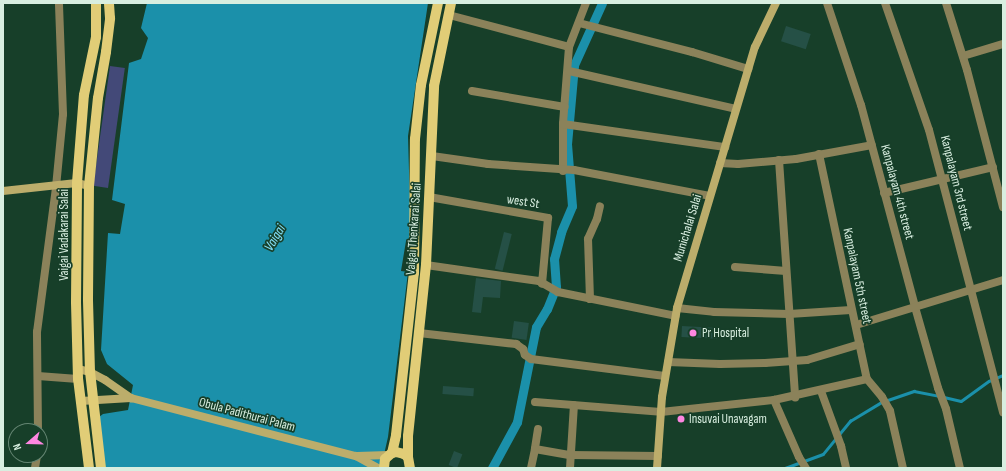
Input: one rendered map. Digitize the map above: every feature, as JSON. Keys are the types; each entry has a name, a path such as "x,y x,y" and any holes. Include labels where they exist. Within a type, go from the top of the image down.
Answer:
{"main road":[{"name":"Vaigai Vadakarai Salai","path":"89,468 78,374 76,302 77,183 84,95 96,36 96,3"},
{"name":"Vaigai Vadakarai Salai","path":"101,468 97,401 90,372 88,299 89,186 98,98 110,18 109,3"},
{"name":"Vaigai Thenkarai Salai","path":"384,468 384,463 390,454 396,435 414,273 415,139 421,85 438,3"},
{"name":"Vaigai Thenkarai Salai","path":"410,468 408,457 408,436 426,265 434,86 452,3"},
{"name":"Munichalai Salai","path":"657,468 665,376 676,312 755,47 776,3"},
{"path":"3,191 77,183 89,186"},
{"name":"Obula Padithurai Palam","path":"78,374 90,372 105,380 131,398"},
{"name":"Obula Padithurai Palam","path":"81,401 131,398 356,456 378,468"},
{"path":"390,454 400,452 408,457"},
{"name":"Obula Padithurai Palam","path":"356,456 390,454"}],"street":[{"path":"38,423 37,332 56,186 63,114 59,3"},
{"path":"563,171 563,124 569,47 582,24 586,3"},
{"name":"Kanpalayam 4th street","path":"827,3 861,105 915,307 938,388 946,409 960,468"},
{"name":"Kanpalayam 3rd street","path":"885,3 930,130 1003,412"},
{"path":"946,3 963,56 1003,207"},
{"path":"449,15 569,47"},
{"path":"582,24 692,52 748,70"},
{"path":"963,56 1003,44"},
{"path":"568,71 736,109"},
{"path":"472,91 565,107"},
{"path":"563,124 574,124 725,147"},
{"path":"720,163 738,164 796,159 872,145"},
{"name":"Kanpalayam 5th street","path":"819,154 851,310 856,325 867,379 882,397 890,411 903,468"},
{"path":"432,156 488,164 563,171 574,170 710,196"},
{"path":"779,160 795,397"},
{"path":"884,193 942,178 993,168"},
{"name":"west St","path":"429,197 548,218 542,284"},
{"path":"590,299 588,239 597,219 600,206"},
{"path":"426,265 539,282 558,292 590,299 676,312 789,314 851,310"},
{"path":"735,267 786,271"},
{"path":"856,325 1003,280"},
{"path":"419,333 509,342 519,346 528,357 665,376"},
{"path":"668,362 720,364 807,360 860,344"},
{"path":"38,376 78,374"},
{"path":"535,402 661,412 795,397 867,379"},
{"path":"820,391 841,446 846,468"},
{"path":"774,400 799,457 806,468"},
{"path":"570,468 574,405"},
{"path":"531,468 538,429"},
{"path":"535,449 570,455 658,456"}],"shaded area":[{"path":"110,66 125,68 108,188 93,186"}],"water":[{"name":"Vaigai","path":"147,3 428,3 408,136 411,241 406,241 401,271 408,272 388,437 381,468 105,468 99,417 103,414 128,410 133,385 107,364 101,350 108,233 120,234 125,204 112,200 129,63 141,59 148,38 141,28"}],"building":[{"path":"786,26 811,34 806,49 781,41"},
{"path":"504,232 512,234 503,271 495,269"},
{"path":"476,278 501,281 500,298 483,297 481,313 472,312"},
{"path":"514,321 529,323 526,340 512,338"},
{"path":"682,326 718,328 717,339 681,337"},
{"path":"443,386 474,388 473,396 442,394"},
{"path":"454,451 462,454 457,468 449,465"}],"waterway":[{"path":"492,468 517,422 536,327 547,309 556,287 554,259 561,232 572,206 567,144 574,65 602,3"},
{"path":"944,397 961,401 989,381 1003,375"},
{"path":"785,468 823,454 850,421 882,402 914,391 939,396"}],"place":[{"name":"Pr Hospital","path":"693,333"},
{"name":"Insuvai Unavagam","path":"681,419"}]}
